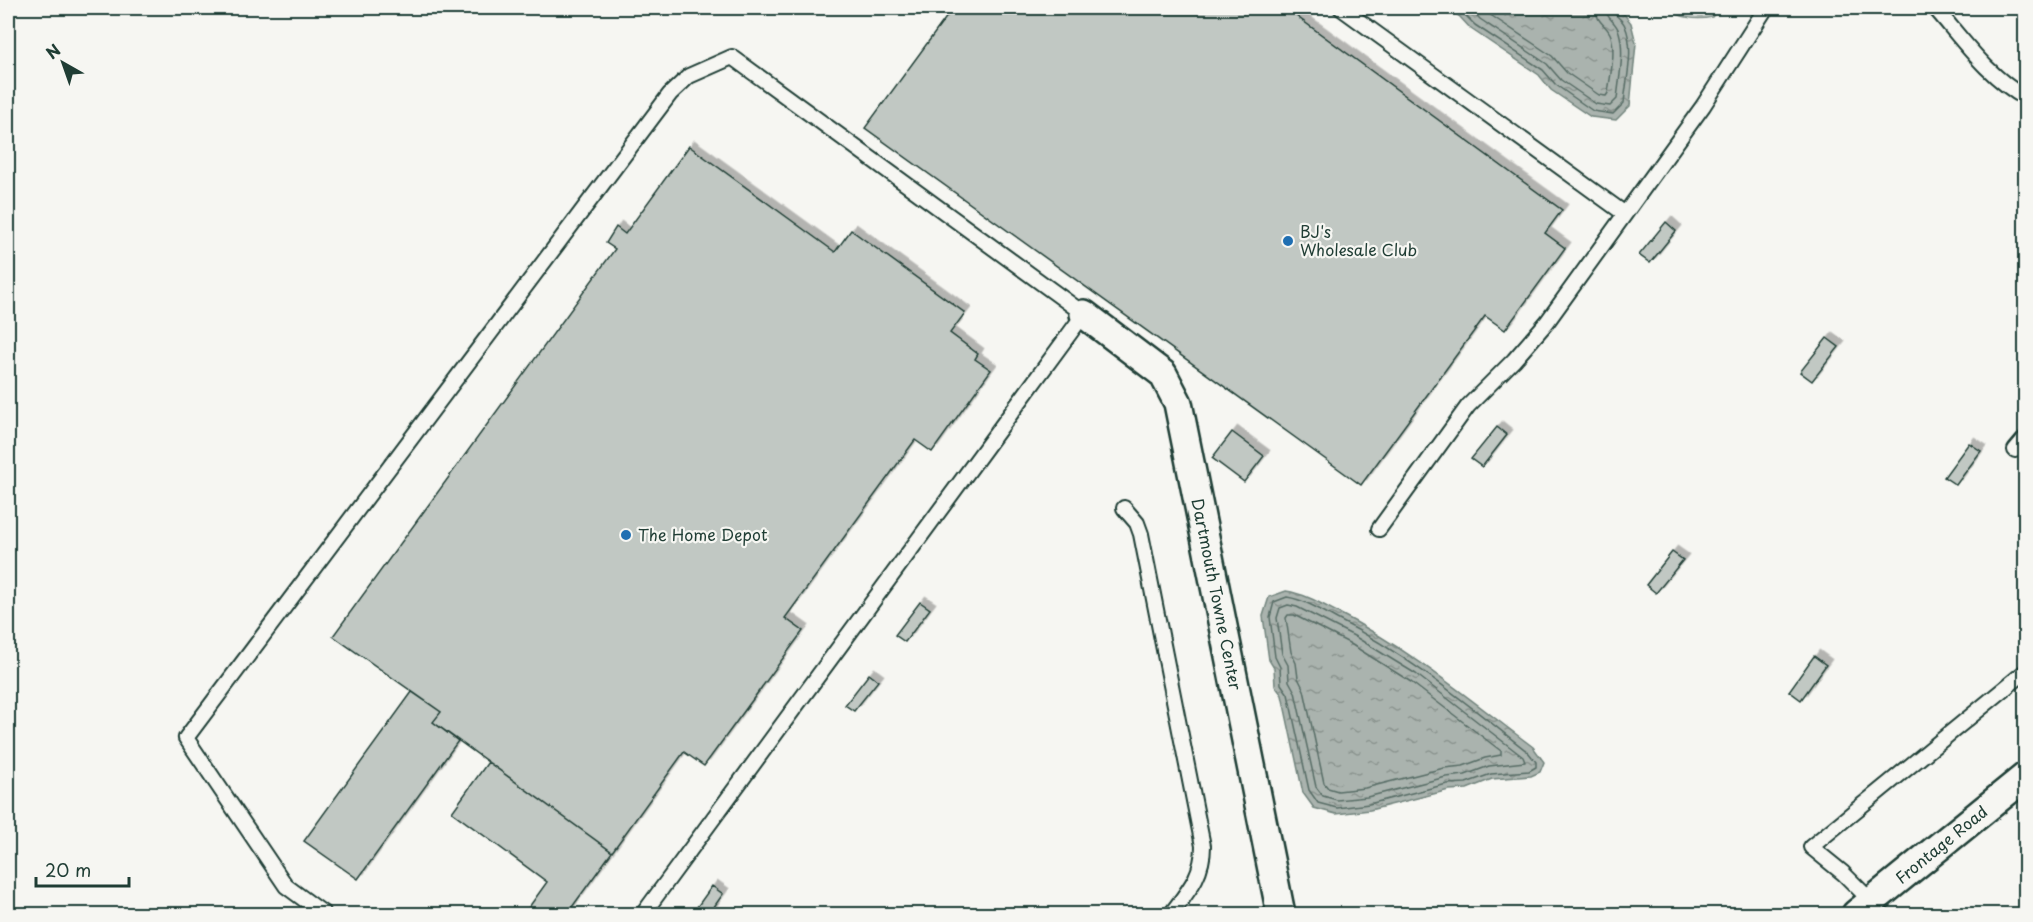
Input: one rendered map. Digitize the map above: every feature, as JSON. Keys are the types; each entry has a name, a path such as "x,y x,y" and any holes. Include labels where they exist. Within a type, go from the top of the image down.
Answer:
{"street":[{"name":"Dartmouth Towne Center","path":"1084,314 1163,374 1178,403 1281,915"},
{"name":"Frontage Road","path":"1864,908 2025,776"}],"lane":[{"path":"1341,8 1625,214"},
{"path":"1379,529 1468,406 1514,360 1546,322 1703,106 1766,8"},
{"path":"1935,8 1992,73 2025,98"},
{"path":"324,915 286,886 186,738 664,102 689,76 732,57 1084,314 643,915"},
{"path":"2015,450 2025,437"},
{"path":"1124,508 1137,524 1141,534 1203,846 1200,871 1171,915"},
{"path":"1864,908 1843,873 1811,847 2025,671"}],"green space":[{"path":"1665,8 1719,8 1712,17 1699,19 1682,16"}],"water":[{"path":"1447,8 1615,8 1631,23 1636,43 1630,106 1616,120 1591,117 1551,90 1539,75 1471,29"},
{"path":"1286,591 1312,599 1363,626 1438,675 1533,747 1544,762 1540,772 1531,776 1492,779 1467,789 1449,790 1370,810 1336,814 1314,808 1303,793 1282,695 1275,686 1274,668 1269,660 1263,616 1269,597"}],"building":[{"name":"BJ's Wholesale Club","path":"953,8 1285,8 1562,210 1545,233 1565,248 1505,330 1485,316 1361,485 865,128"},
{"name":"The Home Depot","path":"689,146 835,252 851,230 965,313 950,333 978,354 975,359 991,370 932,452 915,440 785,618 803,631 704,766 684,752 612,852 433,722 441,712 333,636 615,249 606,243 616,227 625,234"},
{"path":"1666,222 1676,231 1650,263 1639,255"},
{"path":"1827,338 1839,347 1812,381 1800,372"},
{"path":"1497,427 1507,435 1482,467 1471,459"},
{"path":"1232,432 1264,456 1244,482 1212,458"},
{"path":"1969,443 1981,451 1956,485 1944,477"},
{"path":"1672,552 1683,560 1656,593 1646,585"},
{"path":"920,602 930,609 905,642 895,635"},
{"path":"1814,656 1826,665 1801,700 1789,691"},
{"path":"869,674 878,681 854,711 845,705"},
{"path":"412,692 441,712 433,722 458,741 358,879 304,841"},
{"path":"488,762 612,852 567,914 524,914 547,882 452,812"},
{"path":"712,886 723,894 709,914 692,914"}],"place":[{"name":"BJ's Wholesale Club","path":"1288,241"},
{"name":"The Home Depot","path":"626,535"}]}
